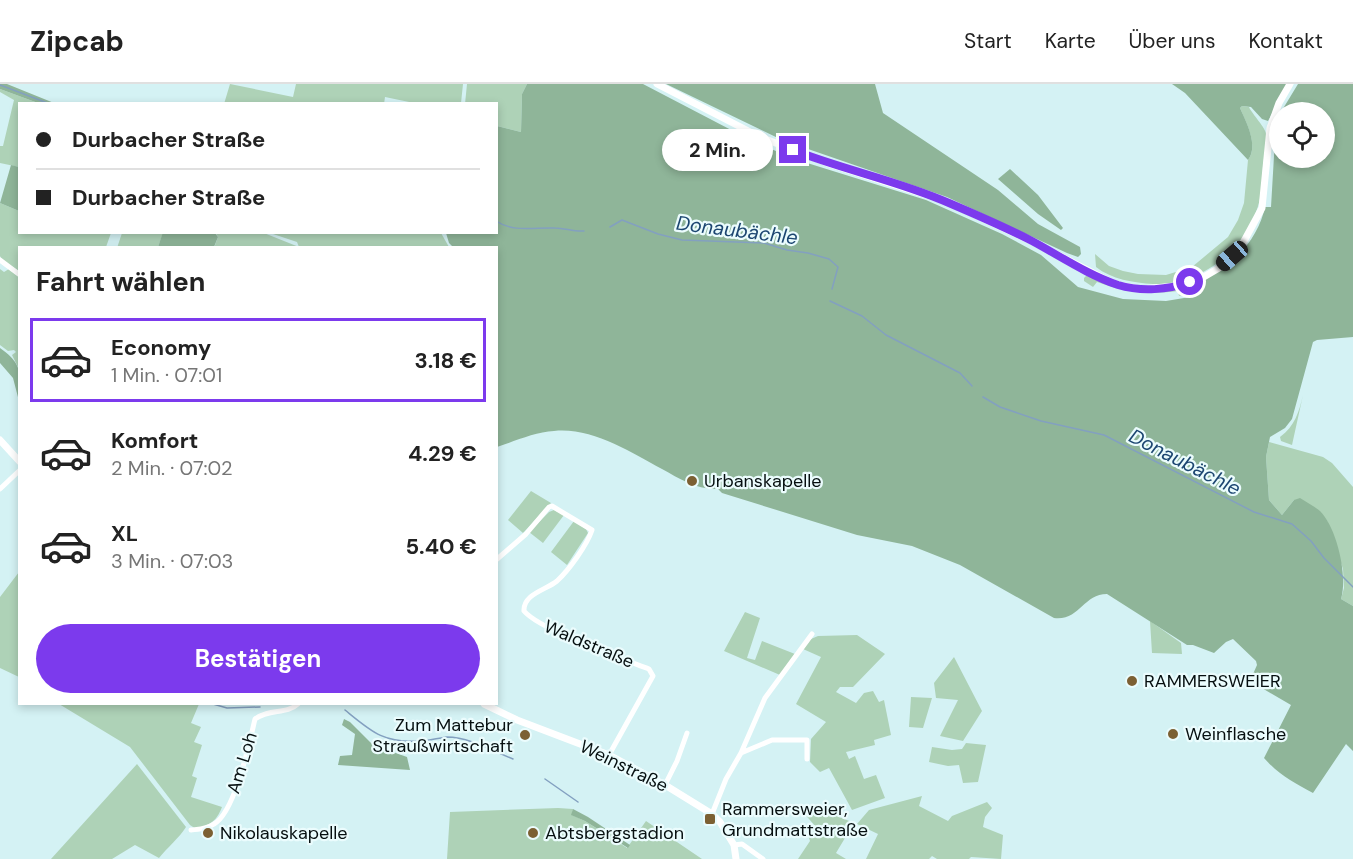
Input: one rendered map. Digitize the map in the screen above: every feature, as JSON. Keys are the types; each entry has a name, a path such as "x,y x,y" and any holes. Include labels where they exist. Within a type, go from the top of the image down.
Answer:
{"street":[{"path":"657,84 768,140 830,164 948,202 1118,285 1157,288 1178,286 1202,278 1219,268 1243,243 1262,208 1270,128 1279,103 1290,84"},
{"path":"0,261 18,274"},
{"path":"0,440 18,460"},
{"path":"0,489 18,472"},
{"name":"Waldstraße","path":"498,558 526,534 552,506 592,530 578,554 558,579 528,599 524,605 524,611 530,618 649,669 653,676 609,755"},
{"path":"712,814 726,779 741,753 765,698 812,634"},
{"name":"Am Loh","path":"191,830 204,829 217,823 230,802 238,788 255,719 263,713 287,710 296,705"},
{"name":"Weinstraße","path":"486,705 517,720 609,755 665,785 712,814 734,845 736,859"},
{"path":"665,785 678,762 687,734"},
{"path":"741,753 772,740 807,740 807,759"},
{"path":"734,845 742,844 763,859"}],"green space":[{"path":"0,84 7,84 52,102 35,102 0,89"},
{"path":"230,84 293,97 296,84 463,84 461,102 409,102 385,97 384,102 225,102"},
{"path":"467,84 527,84 522,94 521,132 498,126 498,102 465,102"},
{"path":"527,84 643,84 758,144 804,162 926,200 1002,234 1041,255 1078,287 1123,299 1166,301 1190,297 1184,287 1222,269 1244,250 1259,225 1265,207 1271,207 1273,168 1335,168 1335,102 1287,102 1298,84 1353,84 1353,337 1313,342 1292,419 1285,428 1270,437 1266,457 1269,500 1282,515 1294,500 1300,498 1320,511 1331,529 1340,553 1343,578 1341,599 1353,606 1353,751 1346,744 1313,793 1293,782 1264,758 1291,705 1250,681 1257,665 1256,661 1233,639 1214,653 1187,645 1107,594 1092,598 1070,616 1054,618 960,565 912,546 857,535 722,493 718,489 696,486 624,448 596,437 568,431 547,432 498,447 498,246 452,246 446,234 498,234 498,126 521,132 522,94"},
{"path":"666,84 875,84 883,113 998,190 1038,224 1080,247 1081,254 1078,257 1067,253 947,197 782,140"},
{"path":"1172,84 1288,84 1278,102 1269,102 1268,121 1262,119 1251,107 1242,106 1240,108 1252,141 1248,160 1185,93"},
{"path":"0,89 35,102 18,102 18,167 0,163 0,146 3,146 14,100 0,92"},
{"path":"1249,107 1264,128 1266,146 1258,207 1240,241 1216,264 1201,273 1170,283 1153,284 1131,281 1109,275 1096,267 1095,254 1109,266 1123,271 1166,275 1192,267 1228,237 1238,220 1244,203 1248,160 1252,148 1248,127 1240,108"},
{"path":"11,165 18,167 18,211 0,203"},
{"path":"1010,169 1038,195 1063,228 1061,230 1038,214 998,179"},
{"path":"0,203 18,211 18,234 111,234 106,246 18,246 18,270 2,260 0,256"},
{"path":"122,234 163,234 158,246 118,246"},
{"path":"162,234 216,234 218,237 214,246 158,246"},
{"path":"216,234 266,234 296,246 215,246 218,237"},
{"path":"273,234 442,234 448,246 299,246 297,242"},
{"path":"0,269 4,272 9,269 18,276 18,367 12,355 16,352 8,351 0,345"},
{"path":"1087,275 1134,290 1159,291 1184,287 1188,294 1179,296 1178,291 1137,292 1097,282 1093,287 1084,281"},
{"path":"0,348 17,365 18,397 13,378 0,363"},
{"path":"1303,395 1292,445 1281,441 1280,437 1296,418"},
{"path":"1269,442 1323,457 1332,463 1353,487 1353,606 1341,599 1344,588 1343,569 1327,521 1294,500 1282,515 1269,500 1266,457"},
{"path":"531,491 551,503 523,533 508,520"},
{"path":"554,510 564,515 543,543 529,532 549,512"},
{"path":"574,521 588,533 567,565 551,552"},
{"path":"18,573 18,677 0,668 0,597"},
{"path":"745,612 760,618 747,658 755,660 762,641 795,654 780,675 724,651"},
{"path":"1150,621 1181,643 1182,654 1152,653"},
{"path":"857,635 885,654 853,687 840,687 836,692 856,703 864,693 873,691 879,702 884,700 891,735 874,740 875,745 846,752 849,759 855,756 864,779 876,775 885,798 852,810 829,768 820,772 810,762 811,739 826,722 796,704 821,657 803,649 811,639 818,636"},
{"path":"954,657 982,711 963,741 940,736 958,700 936,698 934,683"},
{"path":"911,697 932,698 923,728 909,727"},
{"path":"61,705 199,705 191,723 201,727 194,742 202,745 192,776 197,778 191,797 222,807 218,816 209,824 196,829 190,825 130,747"},
{"path":"344,719 373,745 407,757 410,770 338,765 340,756 352,755 355,734 342,725"},
{"path":"966,743 986,745 978,782 963,783 959,765 948,766 929,762 932,747 962,749"},
{"path":"137,764 186,827 177,839 159,858 135,845 112,859 51,859"},
{"path":"922,796 919,806 948,821 952,816 987,802 992,808 985,817 983,827 1003,835 1001,859 971,857 969,859 937,859 932,856 929,859 866,859 878,834 857,824 869,810"},
{"name":"Abtsbergstadion","path":"573,809 572,815 627,848 646,821 702,859 447,859 450,812"},
{"path":"573,809 630,845 628,848 585,821 571,815"},
{"path":"802,811 832,814 854,823 836,853 846,859 798,859 816,827"}],"waterway":[{"name":"Donaubächle","path":"0,85 45,102"},
{"name":"Donaubächle","path":"610,227 622,220 658,234 682,240 764,243 808,253 829,259 838,267 832,289"},
{"name":"Donaubächle","path":"498,222 517,228 584,231"},
{"name":"Donaubächle","path":"830,301 862,316 886,335 960,373 972,386"},
{"name":"Donaubächle","path":"983,397 1000,407 1041,421 1104,435 1254,512 1292,524 1311,541 1324,558 1353,587"},
{"path":"216,705 227,708 260,707"},
{"path":"345,710 371,730 387,738 407,741 455,738 472,742 513,759"},
{"path":"545,779 578,802"}],"place":[{"name":"Urbanskapelle","path":"692,481"},
{"name":"RAMMERSWEIER","path":"1132,681"},
{"name":"Weinflasche","path":"1173,734"},
{"name":"Zum Mattebur Straußwirtschaft","path":"525,735"},
{"name":"Rammersweier, Grundmattstraße","path":"710,819"},
{"name":"Nikolauskapelle","path":"208,833"},
{"name":"Abtsbergstadion","path":"533,833"}],"route":[{"path":"793,150 948,202 1118,285 1157,288 1190,282"}]}
